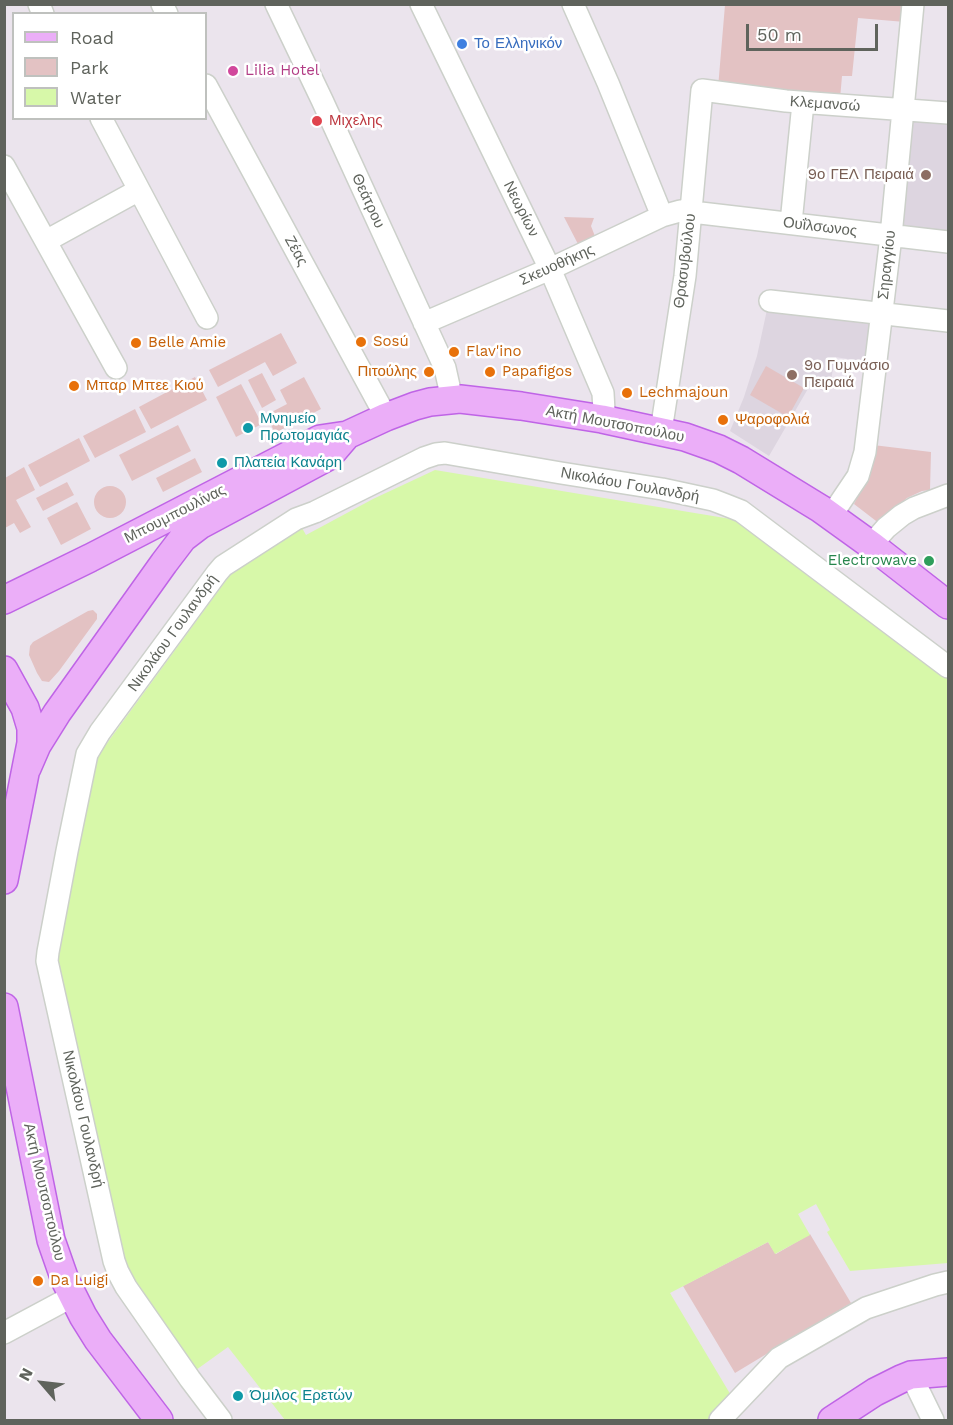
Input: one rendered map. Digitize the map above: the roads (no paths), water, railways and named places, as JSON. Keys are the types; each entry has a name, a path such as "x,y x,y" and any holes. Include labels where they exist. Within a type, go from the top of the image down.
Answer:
{"main road":[{"name":"Ακτή Μουτσοπούλου","path":"347,435 415,406 449,400 476,400 602,419 685,437 730,454 831,516 948,605"},
{"name":"Μπουμπουλίνας","path":"4,600 320,439 347,435"},
{"path":"27,768 37,745 57,713 183,538 200,525 329,456 347,435"},
{"path":"4,670 25,708 31,728 27,768 4,880"},
{"name":"Ακτή Μουτσοπούλου","path":"4,1007 51,1240 65,1280 98,1340 159,1420"},
{"path":"832,1420 875,1392 911,1375 948,1372"}],"street":[{"name":"Θεάτρου","path":"276,4 445,368 449,400"},
{"name":"Νεωρίων","path":"421,4 550,269 603,393 602,419"},
{"path":"573,4 662,216"},
{"name":"Σηραγγίου","path":"831,516 853,485 862,467 865,452 891,236 913,4"},
{"name":"Ζέας","path":"207,87 386,417"},
{"name":"Κλεμανσώ","path":"702,90 803,103 948,113"},
{"name":"Θρασυβούλου","path":"660,431 685,276 702,90"},
{"path":"791,223 803,103"},
{"path":"102,120 207,318"},
{"path":"4,166 116,368"},
{"path":"46,241 140,190"},
{"name":"Σκευοθήκης","path":"424,323 550,269 662,216 692,212"},
{"name":"Ουΐλσωνος","path":"692,212 948,242"},
{"path":"770,301 948,321"},
{"name":"Νικολάου Γουλανδρή","path":"221,1420 190,1379 118,1272 47,961 87,754 100,732 223,566 296,519 315,512 424,458 445,453 662,489 699,497 741,511 948,667"},
{"path":"872,545 886,528 902,515 948,495"},
{"path":"720,1420 779,1358 866,1308 944,1281"},
{"path":"4,1333 73,1296"},
{"path":"911,1375 933,1420"}],"water":[{"path":"435,470 737,520 948,679 948,1263 850,1271 827,1232 830,1230 816,1204 798,1214 810,1235 775,1254 768,1242 670,1293 732,1397 709,1420 285,1420 228,1347 196,1370 132,1282 124,1264 57,961 96,761 230,575 302,528 306,535 373,499"}],"place":[{"name":"Το Ελληνικόν","path":"462,44"},
{"name":"Lilia Hotel","path":"233,71"},
{"name":"Μιχελης","path":"317,121"},
{"name":"9ο ΓΕΛ Πειραιά","path":"926,175"},
{"name":"Sosú","path":"361,342"},
{"name":"Belle Amie","path":"136,343"},
{"name":"Flav'ino","path":"454,352"},
{"name":"Πιτούλης","path":"429,372"},
{"name":"Papafigos","path":"490,372"},
{"name":"9ο Γυμνάσιο Πειραιά","path":"792,375"},
{"name":"Μπαρ Μπεε Κιού","path":"74,386"},
{"name":"Lechmajoun","path":"627,393"},
{"name":"Ψαροφολιά","path":"723,420"},
{"name":"Μνημείο Πρωτομαγιάς","path":"248,428"},
{"name":"Πλατεία Κανάρη","path":"222,463"},
{"name":"Electrowave","path":"929,561"},
{"name":"Da Luigi","path":"38,1281"},
{"name":"Όμιλος Ερετών","path":"238,1396"}]}
